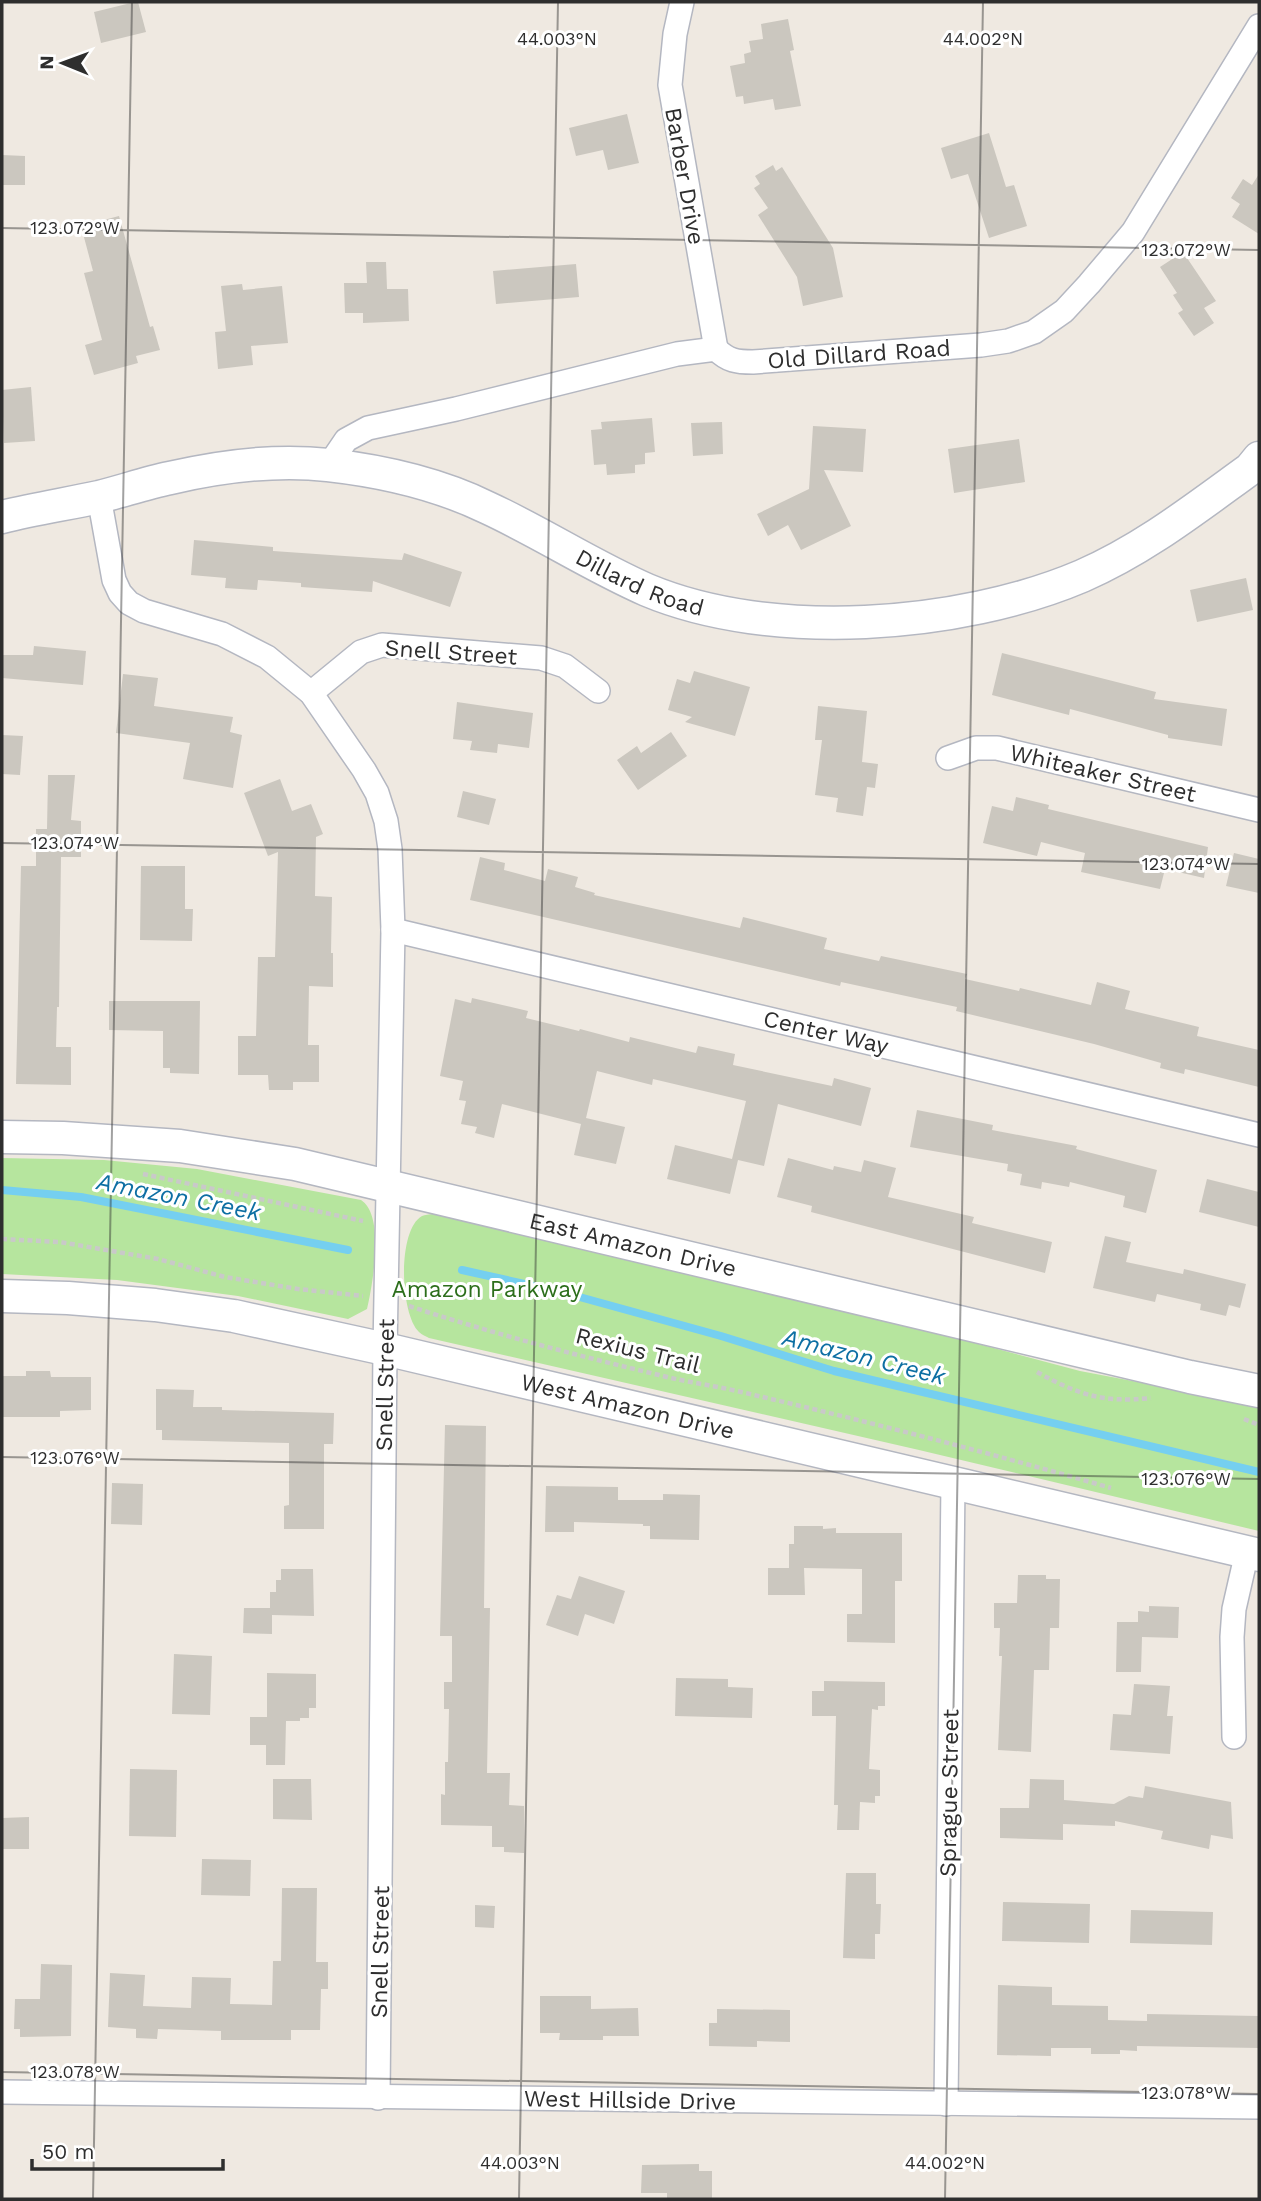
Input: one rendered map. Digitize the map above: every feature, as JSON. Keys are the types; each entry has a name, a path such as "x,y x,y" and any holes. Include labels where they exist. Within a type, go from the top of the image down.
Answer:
{"street":[{"name":"Barber Drive","path":"682,2 675,34 670,85 716,349"},
{"name":"Old Dillard Road","path":"716,349 733,362 753,362 981,345 1007,341 1034,332 1064,311 1133,232 1259,26"},
{"path":"329,465 346,440 368,428 677,354 716,349"},
{"name":"Dillard Road","path":"2,517 99,497 170,477 239,465 329,465 396,477 486,507 610,573 685,604 722,614 801,621 870,620 947,614 1033,593 1081,576 1130,552 1256,469"},
{"name":"Snell Street","path":"99,497 114,580 120,593 129,603 144,611 222,634 267,657 311,693 364,770 377,793 386,821 390,849 393,930 387,1185 378,2098"},
{"name":"Snell Street","path":"311,693 360,652 382,645 541,658 565,666 598,691"},
{"name":"Whiteaker Street","path":"948,758 976,748 998,748 1259,810"},
{"name":"Center Way","path":"393,930 1259,1135"},
{"name":"East Amazon Drive","path":"2,1136 180,1146 295,1164 1190,1377 1259,1391"},
{"name":"West Amazon Drive","path":"2,1296 68,1297 234,1316 1253,1553 1234,1609 1234,1737"},
{"name":"Sprague Street","path":"946,2104 953,1482"},
{"name":"West Hillside Drive","path":"2,2092 1259,2107"}],"path":[{"path":"139,1173 336,1216 387,1224"},
{"name":"Rexius Trail","path":"2,1238 60,1242 158,1259 237,1279 298,1289 386,1298 474,1327 660,1376 735,1390 847,1419 920,1434 1119,1491"},
{"path":"1036,1371 1070,1390 1106,1400 1157,1397"},
{"path":"1239,1417 1259,1425"}],"green space":[{"name":"Amazon Parkway","path":"2,1158 104,1160 197,1169 361,1200 373,1220 375,1234 374,1267 367,1309 348,1319 238,1296 117,1280 2,1274"},
{"name":"Amazon Parkway","path":"433,1214 945,1335 1080,1371 1259,1405 1259,1531 429,1338 419,1332 413,1322 408,1308 404,1272 408,1238 414,1224 422,1216"}],"building":[{"path":"138,2 146,32 101,43 94,12"},
{"path":"788,19 794,50 790,51 801,106 775,110 773,99 744,104 743,96 736,97 730,66 745,63 744,54 751,52 749,41 763,39 761,24"},
{"path":"627,114 639,163 608,170 603,150 576,156 569,128"},
{"path":"989,133 1006,187 1014,185 1027,226 989,238 968,174 951,179 941,148"},
{"path":"2,155 25,156 25,185 2,185"},
{"path":"773,165 776,171 782,167 833,248 843,297 803,306 797,277 758,215 768,208 754,188 760,184 755,176"},
{"path":"1259,174 1259,234 1232,217 1240,204 1231,198 1243,179 1252,185"},
{"path":"119,216 150,327 153,326 160,350 136,356 138,363 94,375 85,345 102,340 84,273 93,271 81,226"},
{"path":"1183,252 1216,301 1204,308 1214,323 1194,336 1178,313 1183,310 1173,295 1177,293 1160,267"},
{"path":"366,262 386,262 387,289 408,289 409,321 363,323 363,313 345,313 344,283 367,283"},
{"path":"576,264 579,297 496,304 493,271"},
{"path":"242,284 243,290 282,286 288,343 251,346 253,365 218,369 215,332 226,331 221,286"},
{"path":"31,387 35,441 4,443 2,390"},
{"path":"652,418 655,452 645,453 645,464 635,465 635,473 607,475 606,464 594,465 591,430 602,429 601,422"},
{"path":"722,422 723,454 693,456 691,423"},
{"path":"813,426 866,429 863,472 824,470 851,526 801,550 788,525 768,536 757,514 809,489"},
{"path":"1019,439 1025,482 954,493 948,449"},
{"path":"194,540 273,547 273,551 402,560 404,553 462,572 450,607 373,581 372,592 301,587 301,583 258,580 257,590 225,588 226,578 191,575"},
{"path":"1246,578 1253,610 1197,622 1190,590"},
{"path":"34,646 86,651 83,685 2,678 2,655 33,655"},
{"path":"1002,653 1156,692 1154,699 1227,709 1222,746 1168,738 1168,735 1070,709 1069,715 992,695"},
{"path":"694,671 750,687 735,736 685,722 692,717 668,710 677,679 690,683"},
{"path":"123,674 158,678 154,706 233,717 230,732 242,735 233,788 183,779 190,743 116,733"},
{"path":"457,702 533,713 529,748 498,744 497,753 470,750 472,741 453,739"},
{"path":"818,706 867,711 862,762 878,764 875,788 867,787 863,816 836,812 838,798 815,795 822,740 815,740"},
{"path":"671,732 687,756 638,790 617,760 637,746 641,753"},
{"path":"2,735 23,736 20,775 2,774"},
{"path":"48,775 75,775 71,820 81,821 81,857 61,857 56,1047 71,1047 71,1085 16,1084 21,866 36,866 36,829 47,829"},
{"path":"280,779 292,811 311,804 323,834 316,837 315,896 332,897 333,987 309,986 308,1045 319,1045 319,1082 293,1082 293,1090 269,1090 268,1075 238,1075 238,1036 256,1036 258,957 275,957 278,852 268,856 244,793"},
{"path":"463,791 496,799 489,825 457,817"},
{"path":"1016,797 1049,805 1048,809 1208,847 1204,878 1165,869 1160,889 1081,872 1085,853 1041,842 1037,856 983,843 992,806 1013,811"},
{"path":"1234,853 1259,859 1259,893 1226,886"},
{"path":"480,857 505,863 504,870 545,881 548,869 578,877 575,887 595,893 594,895 740,928 743,917 827,938 824,949 879,961 881,956 967,974 965,979 1019,991 1020,988 1091,1005 1097,982 1130,991 1125,1009 1199,1027 1197,1036 1259,1050 1259,1087 1185,1069 1184,1074 1160,1068 1161,1063 956,1011 957,1007 841,982 840,986 470,900"},
{"path":"141,866 185,866 185,909 193,909 192,941 140,940"},
{"path":"472,998 528,1011 526,1018 579,1031 580,1029 629,1042 630,1037 696,1053 698,1046 735,1054 733,1065 832,1086 834,1078 871,1088 861,1126 778,1104 764,1166 738,1160 730,1194 667,1179 675,1145 732,1159 746,1101 653,1079 652,1085 597,1071 586,1118 625,1127 616,1164 574,1155 581,1124 502,1104 494,1138 475,1133 477,1127 461,1124 466,1101 459,1100 463,1081 440,1076 455,999 471,1003"},
{"path":"109,1001 200,1001 199,1074 170,1073 170,1068 163,1068 163,1031 109,1030"},
{"path":"917,1110 993,1125 992,1130 1077,1146 1076,1149 1157,1170 1146,1213 1123,1207 1125,1196 1070,1182 1069,1187 1042,1182 1041,1189 1020,1185 1022,1174 1007,1171 1008,1164 910,1147"},
{"path":"788,1158 833,1170 834,1166 861,1172 864,1160 896,1168 888,1197 974,1217 972,1223 1052,1242 1045,1273 811,1212 812,1206 777,1197"},
{"path":"1207,1179 1259,1192 1259,1227 1199,1212"},
{"path":"1105,1236 1131,1242 1126,1262 1183,1274 1184,1269 1246,1284 1240,1308 1229,1305 1226,1316 1200,1310 1201,1304 1157,1294 1155,1302 1093,1288"},
{"path":"26,1371 50,1371 51,1377 91,1377 91,1410 60,1411 60,1417 2,1417 2,1376 26,1376"},
{"path":"156,1389 194,1390 193,1407 334,1413 333,1444 324,1444 324,1529 284,1529 284,1506 289,1505 289,1443 162,1440 162,1430 156,1430"},
{"path":"445,1425 486,1426 484,1608 490,1608 487,1773 510,1773 509,1805 524,1806 524,1853 504,1852 504,1847 492,1847 492,1826 441,1825 441,1794 445,1795 445,1762 448,1762 449,1709 444,1709 444,1682 452,1682 452,1636 440,1636"},
{"path":"112,1483 143,1484 142,1525 111,1524"},
{"path":"546,1486 618,1487 618,1500 663,1500 663,1494 700,1495 699,1540 650,1539 650,1526 643,1524 574,1522 574,1532 545,1532"},
{"path":"794,1526 836,1528 836,1533 902,1533 902,1581 895,1581 895,1643 847,1642 847,1614 862,1614 862,1569 804,1568 805,1595 768,1595 768,1568 789,1568 789,1544 794,1544"},
{"path":"281,1569 313,1569 314,1616 272,1615 272,1634 243,1633 244,1608 270,1608 270,1592 276,1592 276,1580 281,1580"},
{"path":"1018,1575 1046,1575 1046,1579 1060,1579 1059,1628 1050,1628 1049,1670 1034,1670 1031,1752 998,1750 1002,1656 999,1656 1000,1628 994,1628 994,1603 1017,1603"},
{"path":"579,1576 625,1591 614,1624 585,1614 578,1636 546,1625 557,1595 571,1599"},
{"path":"1149,1606 1179,1607 1178,1638 1142,1637 1141,1672 1116,1672 1117,1622 1138,1622 1138,1611 1149,1612"},
{"path":"174,1654 212,1656 210,1715 172,1714"},
{"path":"267,1673 316,1674 316,1708 309,1708 309,1718 286,1721 285,1765 266,1765 266,1745 250,1745 250,1717 267,1717"},
{"path":"676,1678 728,1679 728,1687 753,1688 752,1718 675,1716"},
{"path":"824,1681 885,1682 885,1706 878,1706 878,1710 872,1709 869,1769 880,1770 880,1796 875,1796 875,1803 860,1802 859,1830 837,1830 838,1805 834,1805 836,1716 812,1716 812,1691 824,1691"},
{"path":"1134,1684 1170,1686 1167,1716 1173,1716 1170,1754 1110,1750 1113,1714 1131,1715"},
{"path":"130,1769 177,1770 176,1837 129,1836"},
{"path":"273,1779 311,1779 312,1820 273,1819"},
{"path":"1030,1779 1064,1780 1064,1800 1114,1804 1129,1796 1143,1798 1145,1786 1231,1802 1233,1839 1211,1835 1209,1849 1161,1839 1163,1831 1115,1821 1115,1826 1063,1824 1063,1840 1000,1838 1000,1808 1029,1808"},
{"path":"29,1817 29,1849 2,1849 2,1818"},
{"path":"202,1859 251,1860 250,1896 201,1895"},
{"path":"846,1873 876,1873 876,1904 881,1904 880,1934 875,1934 875,1959 843,1958"},
{"path":"282,1888 317,1888 316,1962 328,1962 328,1989 321,1989 320,2030 291,2030 291,2040 221,2040 221,2031 158,2029 157,2039 136,2038 136,2029 108,2027 110,1973 145,1975 143,2006 191,2008 192,1977 231,1978 230,2004 272,2005 273,1961 281,1961"},
{"path":"1003,1902 1090,1904 1089,1943 1002,1941"},
{"path":"475,1905 495,1906 494,1928 475,1927"},
{"path":"1131,1910 1213,1912 1212,1945 1130,1943"},
{"path":"41,1964 72,1965 71,2036 20,2037 20,2029 14,2029 15,1999 40,1999"},
{"path":"998,1985 1052,1987 1052,2005 1108,2006 1108,2020 1147,2021 1147,2014 1259,2016 1259,2048 1137,2046 1137,2051 1120,2050 1120,2054 1091,2054 1091,2048 1051,2048 1051,2056 997,2055"},
{"path":"540,1996 591,1996 591,2009 638,2008 639,2036 603,2036 603,2040 559,2040 560,2033 540,2033"},
{"path":"717,2009 790,2010 790,2042 757,2041 757,2047 709,2046 709,2023 717,2023"},
{"path":"699,2164 699,2171 712,2171 712,2199 667,2199 667,2193 641,2193 642,2165"}],"waterway":[{"name":"Amazon Creek","path":"2,1190 81,1197 348,1250"},
{"name":"Amazon Creek","path":"462,1270 565,1293 721,1336 834,1371 1259,1472"}]}
